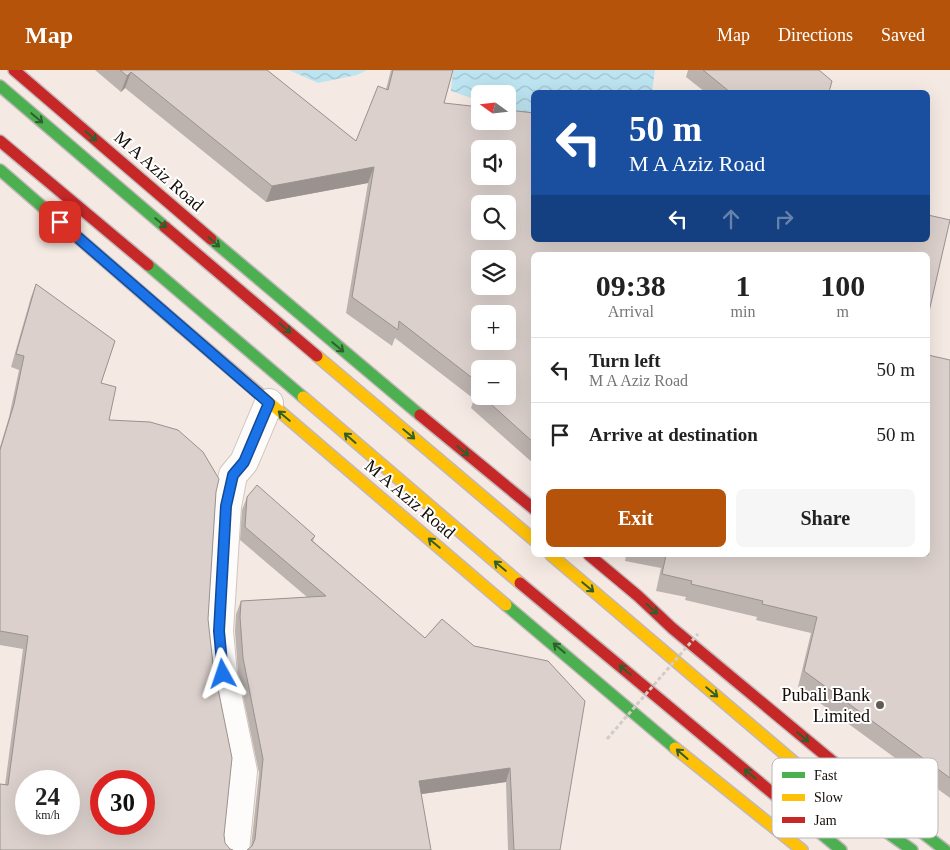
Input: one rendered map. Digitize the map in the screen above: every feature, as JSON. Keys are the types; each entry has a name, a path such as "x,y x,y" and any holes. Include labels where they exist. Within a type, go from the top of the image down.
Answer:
{"main road":[{"name":"M A Aziz Road","path":"14,70 302,317 531,507"},
{"path":"0,86 531,537"},
{"path":"0,141 192,301 517,581 772,793"},
{"name":"M A Aziz Road","path":"0,170 269,403 703,772 772,826"},
{"path":"553,557 789,758"},
{"path":"591,557 638,596 672,628 828,758"},
{"name":"M A Aziz Road","path":"787,838 802,850"},
{"path":"827,838 841,850"},
{"path":"895,838 912,850"},
{"path":"930,838 945,850"}],"street":[{"path":"235,850 243,772 223,674 219,631 226,506 233,475 244,462 269,403"}],"path":[{"path":"607,739 698,634"}],"water":[{"path":"289,70 367,70 357,75 318,83"},
{"path":"453,70 655,70 652,90 531,90 531,119 516,113 516,85 471,85 471,98 451,91"}],"building":[{"path":"120,70 267,70 356,141 378,86 388,90 393,70 453,70 444,103 471,106 471,130 516,130 516,111 531,113 531,242 930,242 930,215 950,220 930,307 930,252 531,252 531,440 492,405 516,405 516,360 471,360 471,377 399,321 398,330 352,297 374,167 272,186 131,72 127,76"},
{"path":"703,70 819,70 832,81 830,90 728,90"},
{"path":"36,284 115,341 101,383 116,387 109,420 150,422 178,430 203,452 219,479 216,492 208,619 213,664 232,758 224,835 225,843 233,850 0,850 0,784 8,785 28,636 0,631 0,450 14,404 24,356 16,354"},
{"path":"930,355 950,360 950,778 938,769 938,758 923,758 804,671 817,617 762,604 763,601 691,584 692,581 662,574 666,557 930,557"},
{"path":"257,485 315,536 311,540 425,638 442,619 474,646 548,661 585,701 560,850 514,850 510,768 419,781 431,850 247,850 252,846 255,839 263,759 243,658 240,617 241,601 326,596 245,527 247,497"}],"traffic: fast":[{"path":"0,86 165,227"},
{"path":"0,170 180,326"},
{"path":"211,239 420,415"},
{"path":"148,265 303,397"},
{"path":"506,605 675,748"},
{"path":"827,838 841,850"},
{"path":"895,838 912,850"},
{"path":"929,838 945,850"}],"traffic: slow":[{"path":"180,326 506,605"},
{"path":"317,356 531,537"},
{"path":"303,397 520,583"},
{"path":"553,557 789,758"},
{"path":"675,748 772,826"},
{"path":"787,838 802,850"}],"traffic: jam":[{"path":"14,70 211,239"},
{"path":"0,141 148,265"},
{"path":"165,227 317,356"},
{"path":"420,415 531,507"},
{"path":"591,557 638,596 672,628 828,758"},
{"path":"520,583 772,793"}],"place":[{"name":"Pubali Bank Limited","path":"880,705"}],"route":[{"path":"60,222 269,403 244,462 233,475 226,506 219,631 223,674"}]}
